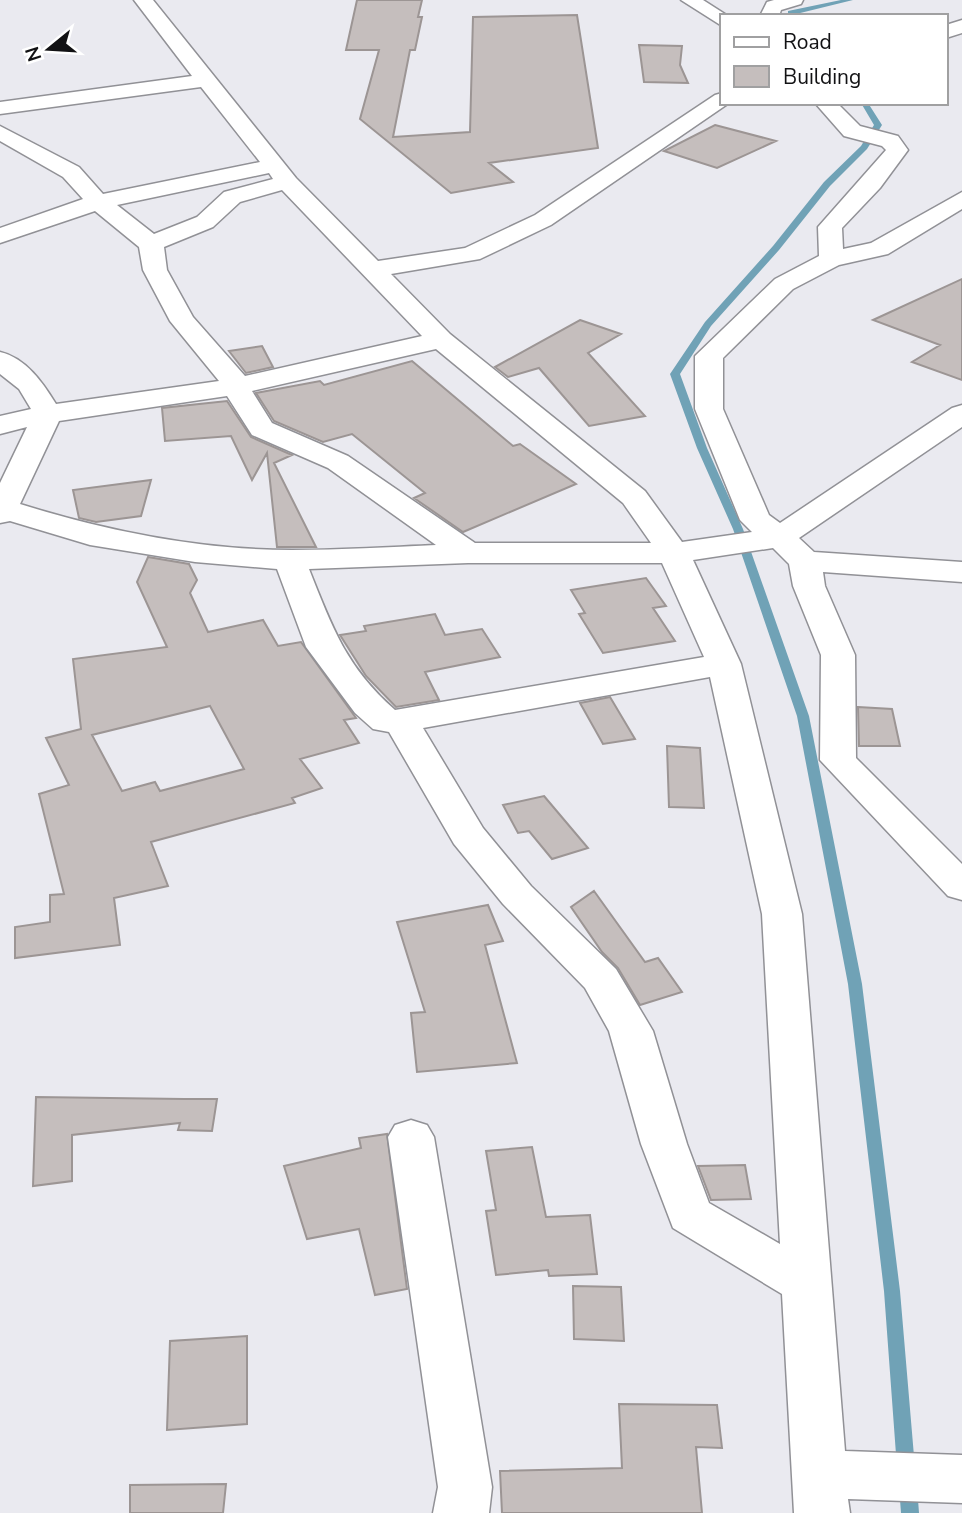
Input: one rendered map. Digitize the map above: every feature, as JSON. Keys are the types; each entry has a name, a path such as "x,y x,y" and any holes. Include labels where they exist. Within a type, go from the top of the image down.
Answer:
{"street":[{"path":"143,0 280,174 372,270 441,340 634,497 674,553 724,664 782,914 807,1284 836,1487 957,1479"},
{"path":"690,0 720,19"},
{"path":"770,14 774,6 794,0"},
{"path":"0,108 205,80"},
{"path":"372,270 471,254 543,220 720,100"},
{"path":"827,105 852,131 890,141 897,150 872,183 830,227 831,259"},
{"path":"0,132 71,172 98,202 151,244 155,270 163,288 183,321 230,373 235,387 262,429 338,462 468,553"},
{"path":"0,236 98,202 280,174"},
{"path":"151,244 205,222 232,197 280,174"},
{"path":"962,199 879,249 831,259 784,284 709,356 709,409 756,520 784,546 809,586 838,655 838,760 962,887"},
{"path":"0,425 48,414 235,387 441,340"},
{"path":"0,360 30,384 48,414"},
{"path":"48,414 2,511 90,536 195,552 290,560 468,553 674,553 784,546 962,572"},
{"path":"784,546 962,414"},
{"path":"290,560 323,647 368,705 386,721 401,721 724,664"},
{"path":"401,721 468,835 517,895 601,979 631,1031 664,1144 691,1215 807,1284"},
{"path":"411,1138 465,1487 461,1513"}],"building":[{"path":"357,0 422,0 418,17 422,17 415,50 410,50 393,137 470,132 473,17 577,15 598,148 489,163 513,182 451,193 360,119 379,50 346,50"},
{"path":"639,45 682,46 680,65 688,83 644,82"},
{"path":"715,125 776,141 717,168 664,151"},
{"path":"962,279 962,380 912,362 940,345 873,320"},
{"path":"580,320 621,334 588,353 645,416 589,426 539,368 508,377 495,367"},
{"path":"262,346 273,367 246,373 229,351"},
{"path":"412,361 513,446 520,444 576,484 463,532 414,498 425,493 352,434 323,442 274,421 256,393 320,381 324,385"},
{"path":"227,401 251,437 292,455 274,463 316,547 277,547 267,453 252,480 231,436 165,441 162,408"},
{"path":"151,480 141,516 96,522 79,518 73,490"},
{"path":"148,557 189,564 197,580 190,593 208,632 263,620 278,646 301,642 356,718 344,720 359,743 300,759 322,788 292,798 295,803 151,842 168,886 114,898 120,945 15,958 15,927 50,922 50,895 64,894 39,794 69,785 46,738 81,729 73,659 167,647 137,582","holes":["210,706 244,769 160,791 155,782 122,791 92,735"]},
{"path":"646,578 666,606 653,608 675,641 603,653 579,614 585,613 571,590"},
{"path":"435,614 445,635 482,629 500,657 425,672 439,700 396,707 366,676 340,635 366,631 364,626"},
{"path":"610,697 635,739 603,744 580,703"},
{"path":"858,707 892,709 900,746 859,746"},
{"path":"667,746 700,748 704,808 669,807"},
{"path":"544,796 588,848 552,859 529,831 518,833 503,805"},
{"path":"594,891 645,962 658,958 682,992 640,1005 618,968 602,952 571,907"},
{"path":"488,905 503,941 485,945 517,1063 417,1072 411,1013 425,1012 397,922"},
{"path":"36,1097 217,1099 212,1131 178,1130 180,1123 72,1135 72,1181 33,1186"},
{"path":"387,1134 407,1289 375,1295 359,1229 307,1239 284,1166 361,1148 359,1138"},
{"path":"532,1147 546,1217 590,1215 597,1274 549,1276 548,1270 496,1275 486,1211 496,1210 486,1151"},
{"path":"745,1165 751,1199 711,1200 698,1166"},
{"path":"573,1286 621,1287 624,1341 574,1339"},
{"path":"247,1336 247,1424 167,1430 170,1341"},
{"path":"619,1404 717,1405 722,1448 696,1447 702,1513 502,1513 500,1471 622,1468"},
{"path":"226,1484 223,1513 130,1513 130,1485"}],"waterway":[{"path":"790,14 850,0"},
{"path":"865,105 878,125 864,147 827,184 776,248 708,324 675,374 702,448 738,529 803,716 855,984 892,1291 906,1468"},
{"path":"908,1486 910,1513"}]}
